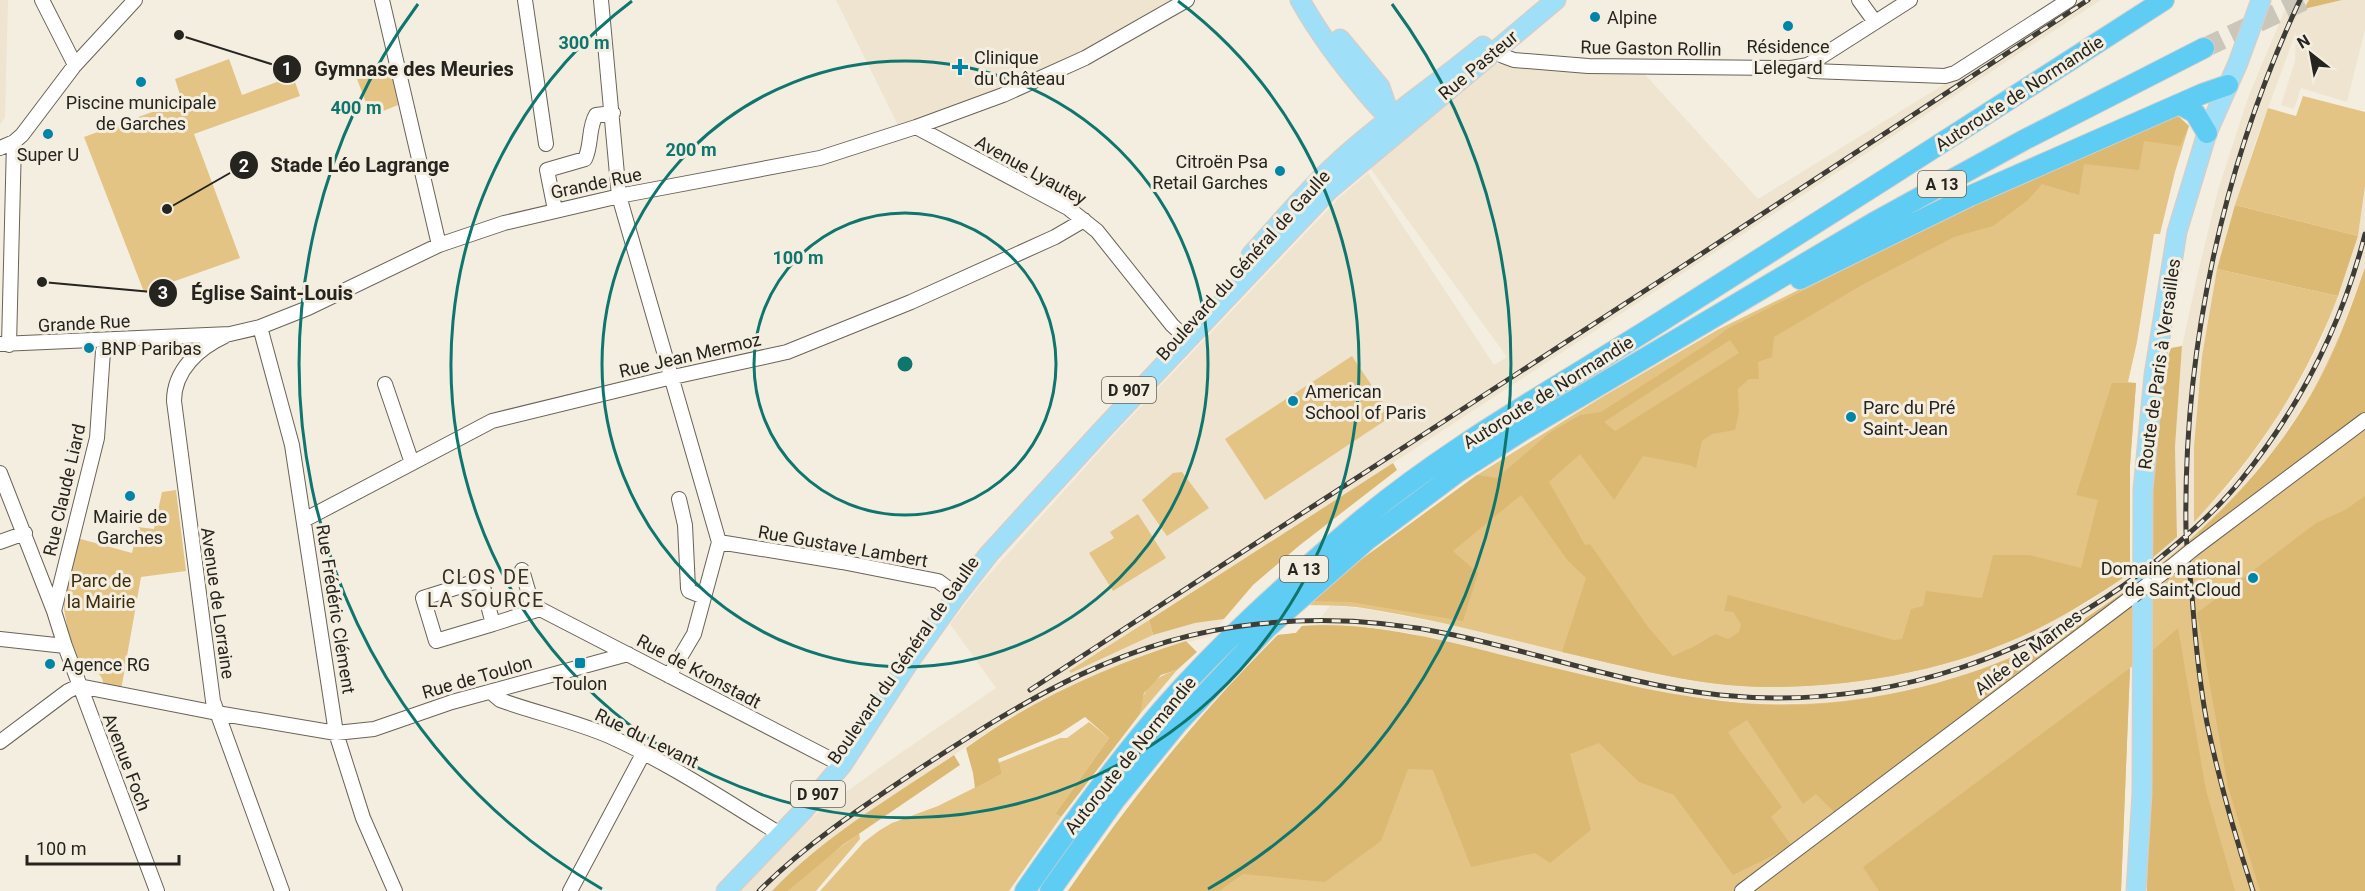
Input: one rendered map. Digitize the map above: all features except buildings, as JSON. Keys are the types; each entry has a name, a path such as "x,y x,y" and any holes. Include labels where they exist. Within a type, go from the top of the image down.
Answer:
{"highway":[{"name":"Autoroute de Normandie","path":"1025,891 1100,788 1162,709 1225,643 1288,583 1356,524 1434,465 1512,413 1654,326 2164,0"},
{"name":"Autoroute de Normandie","path":"1050,891 1115,800 1177,724 1266,628 1367,540 1458,472 1522,431 1873,223 2024,140 2204,48"},
{"path":"1755,292 1777,290 1970,196 2222,87"},
{"path":"2179,104 2195,113 2207,133"}],"main road":[{"path":"1300,0 1317,30 1394,124"},
{"path":"1312,0 1351,54 1380,87 1394,124"},
{"name":"Rue Pasteur","path":"1394,124 1418,98 1539,0"},
{"name":"Rue Pasteur","path":"1394,124 1497,50 1556,0"},
{"path":"2222,87 2252,0"},
{"path":"2222,87 2238,63 2261,0"},
{"name":"Route de Paris à Versailles","path":"2136,891 2142,793 2143,490 2148,422 2177,232 2222,87"},
{"name":"Boulevard du Général de Gaulle","path":"1345,166 1360,143 1394,124"},
{"name":"Boulevard du Général de Gaulle","path":"726,891 837,763 995,534 1345,166 1394,124"},
{"name":"Boulevard du Général de Gaulle","path":"715,891 777,832"}],"street":[{"path":"42,0 75,65"},
{"path":"4,344 5,145 22,135 75,65 135,0"},
{"path":"382,0 439,245"},
{"path":"525,0 546,144"},
{"path":"601,0 620,196 719,542 694,634 669,676"},
{"name":"Grande Rue","path":"4,344 230,334 260,327 308,309 439,245 504,223 620,196 820,158 916,127 1003,95 1085,58 1187,0"},
{"path":"1859,0 1875,22"},
{"path":"1910,0 1808,65 1812,71 1945,76 1955,73 2069,0"},
{"name":"Rue Gaston Rollin","path":"1497,50 1503,56 1514,60 1588,66 1791,68 1808,65"},
{"path":"555,210 547,170 585,159 590,149 593,121 597,115 613,113"},
{"name":"Avenue Lyautey","path":"916,127 1068,208 1084,220 1096,231 1184,337"},
{"name":"Rue Jean Mermoz","path":"304,520 492,421 671,377 787,352 911,302 1055,237 1084,220"},
{"name":"Rue Frédéric Clément","path":"260,327 292,445 336,733 363,818 395,891"},
{"name":"Avenue de Lorraine","path":"230,334 219,339 187,363 180,374 174,393 217,713 282,891"},
{"name":"Rue Claude Liard","path":"54,611 97,438 103,351 108,341"},
{"path":"386,384 412,463"},
{"name":"Allée de Marnes","path":"1742,891 2365,420"},
{"name":"Avenue Foch","path":"0,473 25,533 79,686 157,891"},
{"path":"679,499 685,525 688,588 689,591 704,597"},
{"path":"0,542 25,533"},
{"name":"Rue Gustave Lambert","path":"719,542 853,564 938,581 954,592"},
{"path":"493,624 482,583 474,582 423,598 436,641 493,624 537,610 522,570"},
{"name":"Rue de Kronstadt","path":"537,610 628,654 837,763"},
{"path":"0,639 65,646"},
{"name":"Rue de Toulon","path":"79,686 336,733 374,729 452,702 628,654"},
{"path":"0,742 68,691 79,686"},
{"name":"Rue du Levant","path":"492,691 500,700 572,722 610,737 694,782 777,832"},
{"path":"570,891 643,754"}],"shaded area":[{"path":"0,0 8,0 5,117 0,125"},
{"name":"Clinique du Château","path":"836,0 1173,0 1091,49 1009,85 898,125"},
{"path":"2073,0 2101,0 1393,463 1069,671 1071,673 1153,635 1195,623 1224,619 1211,636 1149,653 1106,670 1007,719 859,819 823,846 772,891 738,891 767,860 822,809 996,688 950,624 980,585 1113,436 1340,197 1368,173 1494,365 1507,357 1370,168 1495,64 1641,70 1758,199 1943,85"},
{"path":"2289,0 2309,0 2305,9 2342,0 2365,0 2365,30 2347,102 2301,88 2294,109 2281,105 2295,61 2296,32 2254,146 2217,269 2202,356 2194,521 2231,483 2266,435 2298,384 2321,341 2358,236 2365,186 2365,268 2332,355 2308,399 2276,447 2222,511 2152,571 2150,560 2177,537 2175,447 2182,346 2198,273 2218,190 2249,95"},
{"path":"2309,0 2342,0 2304,9"},
{"path":"2177,115 2189,126 2180,146 2144,141 2139,170 2084,164 2079,195 2042,184 2028,200 1993,226 1954,237 1862,285 1774,337 1772,357 1758,362 1759,379 1749,379 1738,389 1739,412 1735,430 1712,434 1702,441 1696,468 1643,456 1614,500 1580,454 1549,482 1585,545 1590,544 1648,627 1673,656 1715,634 1728,639 1739,632 1741,624 1733,612 1724,611 1728,595 1894,640 1902,639 1911,609 1923,606 1926,591 1982,598 1993,555 2029,555 2081,568 2098,500 2076,495 2112,383 2136,383 2130,465 2130,573 2097,595 2041,627 2009,642 1941,665 1870,680 1763,687 1738,686 1662,675 1562,652 1586,578 1568,561 1521,495 1453,551 1478,573 1463,621 1351,602 1313,601 1362,559 1477,475 1497,478 1549,433 1580,415 1601,412 1727,329 2038,172","holes":["1730,340 1739,353 1615,431 1604,422"]},
{"path":"2235,205 2358,236 2338,296 2217,269"},
{"path":"2365,268 2365,418 2204,538 2198,533 2257,472 2307,403 2333,353"},
{"path":"2182,346 2175,447 2177,537 2150,560 2150,461 2158,383 2171,348"},
{"path":"1393,463 1397,470 1300,545 1253,585 1224,619 1195,623 1153,635 1149,620"},
{"path":"2365,496 2365,891 2260,891 2228,787 2197,613 2316,523 2345,510"},
{"path":"2130,573 2132,586 2068,629 2025,652 1965,675 1915,689 1865,699 1812,703 1754,704 1655,692 1409,633 1366,627 1315,625 1330,606 1361,608 1489,632 1634,669 1700,681 1763,687 1810,685 1874,679 1936,666 1984,650 2038,628 2087,603"},
{"path":"2132,586 2130,594 1835,813 1816,794 1803,804 1747,720 1728,732 1782,807 1771,817 1792,846 1733,875 1674,795 1639,782 1599,743 1570,754 1591,830 1550,863 1535,853 1471,867 1433,770 1408,769 1381,841 1325,882 1243,874 1219,891 1068,891 1141,790 1193,726 1278,635 1296,633 1302,626 1362,627 1421,636 1617,683 1697,698 1751,704 1820,704 1890,694 1925,686 1992,665 2053,638"},
{"path":"2178,628 2206,790 2235,891 2147,891 2152,651"},
{"path":"1186,641 1197,652 1177,670 1161,675 1144,693 1140,714 1061,817 1055,814 1109,738 1085,717 1059,734 998,759 1002,774 975,788 966,748 991,730 1044,699 1100,673"},
{"path":"2130,668 2121,891 1879,891 1863,867"},
{"path":"954,755 960,765 844,844 788,891 772,891 792,871 836,835"}],"green space":[{"path":"229,59 242,95 293,76 300,96 194,134 240,258 144,292 84,137 182,101 175,79"},
{"path":"391,68 398,105 371,116 357,79"},
{"path":"2303,96 2365,112 2365,186 2358,236 2235,205 2268,108 2296,116"},
{"name":"Parc du Pré Saint-Jean","path":"2177,115 2189,126 2160,234 2154,234 2137,342 2128,382 2136,383 2130,465 2130,573 2064,615 2009,642 1941,665 1870,680 1763,687 1714,683 1665,675 1397,614 1356,607 1309,605 1362,559 1477,475 1602,397 1719,329 2038,172"},
{"name":"Domaine national de Saint-Cloud","path":"2365,268 2365,891 2147,891 2152,652 2130,668 2121,891 1068,891 1141,790 1193,726 1278,635 1296,633 1302,626 1347,626 1390,631 1645,690 1742,703 1825,703 1907,691 1987,668 2042,644 2075,625 2138,582 2198,532 2259,468 2310,396 2340,333"},
{"path":"2217,269 2338,296 2311,358 2278,416 2239,470 2194,522 2194,446 2202,356"},
{"path":"1352,356 1392,416 1265,500 1225,439"},
{"path":"1182,472 1209,508 1167,536 1142,500 1173,473"},
{"name":"Parc de la Mairie","path":"176,490 186,571 141,577 121,690 104,687 100,675 81,668 69,637 64,594 77,538 132,553 138,527 154,529 162,492"},
{"path":"1138,514 1166,558 1113,591 1089,553 1114,538 1110,532"},
{"path":"1149,620 1153,635 1071,673 1069,671"},
{"path":"1177,670 1140,714 1143,697 1150,685"},
{"path":"1089,722 1109,738 1055,814 1061,817 1009,891 820,891 864,842 880,830 892,823 938,806 1002,774 998,763 1060,738 1067,738"},
{"path":"859,833 860,839 816,891 788,891 812,869"}],"tunnel":[{"path":"2204,48 2305,0"}],"railway":[{"path":"1030,690 2088,0"},
{"path":"2253,891 2222,787 2202,691 2186,539 2187,463 2200,326 2229,192 2249,127 2273,62 2300,0"},
{"path":"759,891 796,857 836,826 919,769 999,719 1080,675 1121,657 1165,642 1210,631 1282,622 1378,623 1449,634 1652,684 1720,695 1782,698 1843,694 1903,684 1962,667 2018,645 2073,618 2124,585 2191,532 2233,489 2282,424 2316,364 2344,301 2365,234"}],"place":[{"name":"Alpine","path":"1595,17"},
{"name":"Résidence Lelegard","path":"1788,26"},
{"name":"Gymnase des Meuries","path":"179,35"},
{"name":"Clinique du Château","path":"960,67"},
{"name":"Piscine municipale de Garches","path":"141,82"},
{"name":"Super U","path":"48,134"},
{"name":"Citroën Psa Retail Garches","path":"1280,171"},
{"name":"Stade Léo Lagrange","path":"167,209"},
{"name":"Église Saint-Louis","path":"42,282"},
{"name":"BNP Paribas","path":"89,348"},
{"name":"American School of Paris","path":"1293,401"},
{"name":"Parc du Pré Saint-Jean","path":"1851,417"},
{"name":"Mairie de Garches","path":"130,496"},
{"name":"Domaine national de Saint-Cloud","path":"2253,578"},
{"name":"Toulon","path":"580,663"},
{"name":"Agence RG","path":"50,664"}],"district":[{"name":"CLOS DE LA SOURCE","path":"486,588"}]}
